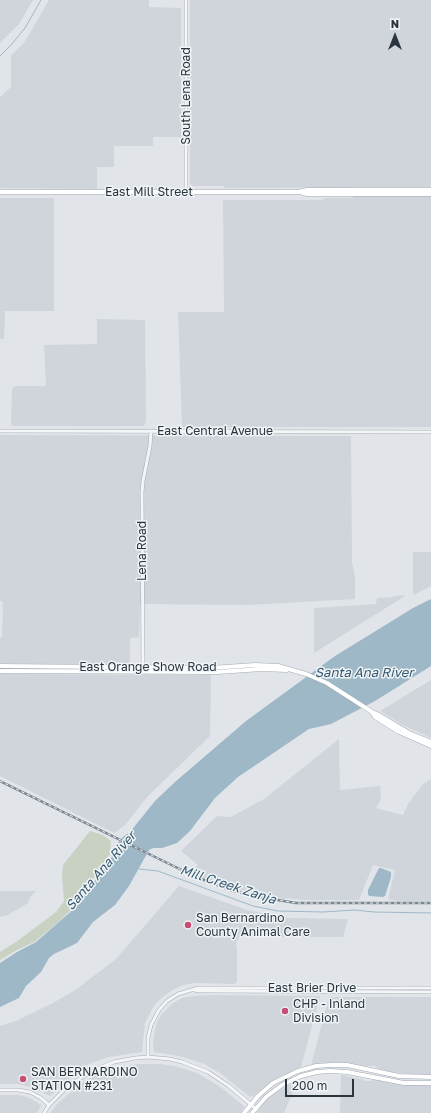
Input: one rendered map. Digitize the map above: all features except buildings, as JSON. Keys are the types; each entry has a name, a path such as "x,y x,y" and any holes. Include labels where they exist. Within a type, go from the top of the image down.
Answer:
{"main road":[{"name":"East Mill Street","path":"0,192 298,192 307,190 431,190"},
{"name":"East Mill Street","path":"298,192 307,194 431,194"},
{"name":"East Orange Show Road","path":"0,669 176,669 217,672 238,668 270,665 278,666 327,683 372,712 375,716 404,733"},
{"path":"404,733 431,742"},
{"path":"404,733 431,746"},
{"path":"244,1113 250,1104 262,1092 278,1080 298,1071 316,1066 339,1065 405,1076 431,1077"},
{"path":"252,1113 266,1097 282,1085 301,1076 317,1072 346,1072 404,1083 431,1083"}],"street":[{"name":"South Lena Road","path":"186,0 186,192"},
{"name":"East Central Avenue","path":"0,431 431,432"},
{"name":"Lena Road","path":"143,669 142,492 150,446 151,431"},
{"name":"East Brier Drive","path":"148,1057 149,1032 153,1020 159,1010 167,1001 178,994 198,988 431,988"},
{"name":"East Brier Drive","path":"194,990 209,992 431,992"},
{"path":"44,1113 49,1105 68,1086 92,1071 119,1061 148,1057 170,1059 204,1070 219,1078 255,1108"},
{"path":"0,1090 30,1092 42,1098 49,1105"}],"shaded area":[{"path":"0,0 33,0 19,24 0,43"},
{"path":"49,0 149,0 149,7 181,8 181,137 153,137 153,146 114,146 114,167 97,167 97,189 0,188 0,97 11,87 11,55 24,43"},
{"path":"190,0 431,0 431,187 224,188 224,186 192,186 190,183"},
{"path":"353,196 431,196 431,427 182,427 178,312 224,312 223,201 323,200 324,198 353,198"},
{"path":"0,198 54,198 54,311 5,311 4,339 0,339"},
{"path":"97,319 145,320 146,422 143,426 14,426 11,424 12,389 15,386 46,386 44,345 97,344"},
{"path":"0,435 351,436 352,562 355,577 355,599 247,605 140,604 139,637 130,638 130,666 0,663 0,637 2,637 3,608 2,601 0,601"},
{"path":"413,552 431,552 431,586 413,595"},
{"path":"405,596 314,653 314,608 376,604 377,598"},
{"path":"0,674 211,675 210,736 148,796 125,825 114,833 0,776"},
{"path":"431,680 431,738 401,724 380,711"},
{"path":"339,739 340,790 380,786 381,799 376,808 403,815 408,804 422,785 431,779 431,901 399,901 388,899 395,870 373,865 359,900 285,899 225,887 186,871 187,868 193,870 198,865 181,851 217,816 231,817 264,799"},
{"path":"179,886 247,910 288,918 348,919 343,937 240,936 236,944 237,982 235,984 194,983 174,989 159,1000 152,1009 145,1023 142,1052 109,1057 78,1069 78,1072 50,1096 31,1087 17,1084 0,1084 0,1026 16,1021 55,1002 78,988 116,959"},
{"path":"0,891 36,891 30,897 28,903 8,915 0,917"},
{"path":"211,995 320,996 301,1067 270,1082 250,1097 220,1073 204,1064 179,1056 154,1052 153,1041 156,1025 161,1015 173,1003 182,998"},
{"path":"329,997 431,997 431,1075 407,1074 387,1071 377,1068 376,1066 342,1062 311,1065"},
{"path":"138,1064 160,1064 174,1066 197,1073 219,1086 244,1106 244,1108 241,1113 50,1113 59,1102 84,1081 104,1071"},
{"path":"341,1075 362,1079 365,1081 372,1081 374,1079 399,1084 431,1086 431,1113 340,1113"},
{"path":"298,1080 284,1113 257,1113 261,1105 272,1095"},
{"path":"0,1095 18,1095 30,1098 41,1106 37,1113 0,1113"}],"green space":[{"path":"90,831 103,835 111,841 110,854 75,906 34,942 0,960 0,952 56,912 64,901 62,875 63,865"}],"water":[{"name":"Santa Ana River","path":"431,599 431,666 375,701 331,724 309,729 238,777 215,798 190,831 177,843 162,848 153,848 149,850 129,886 115,905 93,922 77,943 49,958 41,972 26,986 19,998 0,1007 0,963 36,942 76,907 116,851 118,843 130,832 155,801 175,782 246,721 335,656 413,608"},
{"path":"379,868 391,872 391,877 385,896 369,896 368,890"}],"waterway":[{"path":"0,56 25,28 41,0"},
{"name":"Mill Creek Zanja","path":"139,869 158,871 253,906 278,911 323,912 355,910 374,912 431,913"}],"railway":[{"path":"0,781 194,876 233,891 296,903 431,903"}],"place":[{"name":"San Bernardino County Animal Care","path":"188,925"},
{"name":"CHP - Inland Division","path":"285,1011"},
{"name":"SAN BERNARDINO STATION #231","path":"23,1079"}]}
